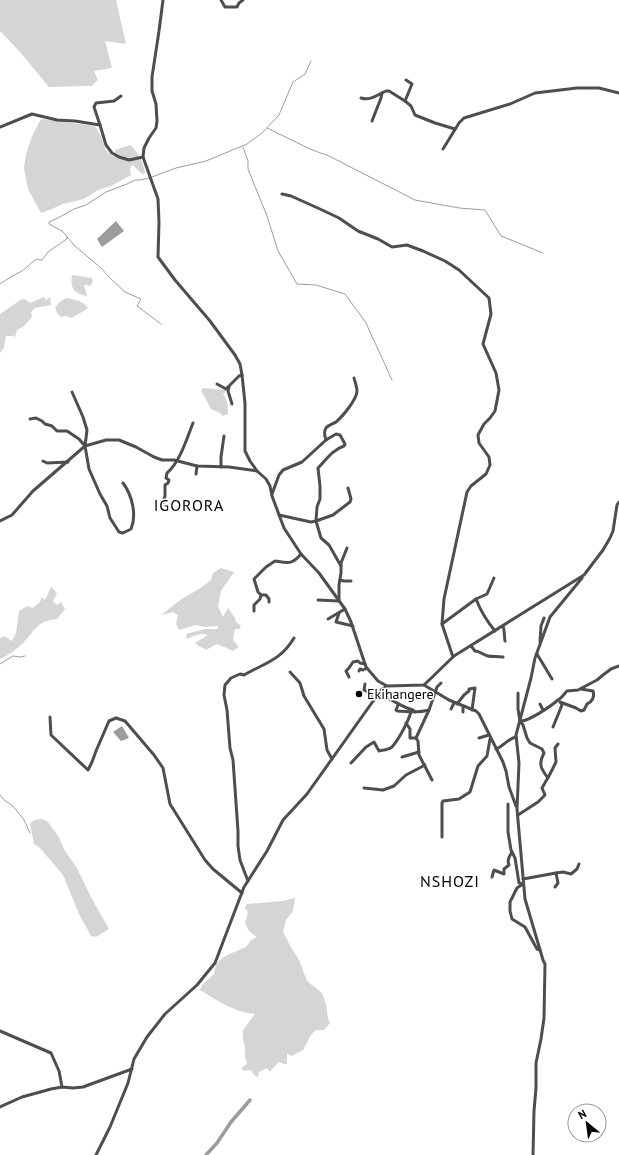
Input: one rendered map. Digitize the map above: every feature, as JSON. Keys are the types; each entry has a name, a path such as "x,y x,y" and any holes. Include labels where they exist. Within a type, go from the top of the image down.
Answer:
{"street":[{"path":"163,0 160,31 152,77 152,91 156,110 156,128 144,148 143,157 158,199 158,257 232,349 240,364 246,403 244,421 245,451 257,471 266,479 270,486 272,496 284,528 301,554 319,573 345,610 360,646 367,668 380,683 387,686 424,685 456,704 480,714 506,771 509,787 518,815 526,906 545,964 544,1011 541,1039 536,1063 533,1155"},
{"path":"221,0 225,7 230,8 236,7 239,2 243,0"},
{"path":"405,101 412,84 406,80"},
{"path":"443,149 461,120 464,118 510,104 535,93 577,88 599,88 619,93"},
{"path":"361,98 369,99 389,91 411,106 415,115 455,129"},
{"path":"372,121 382,93"},
{"path":"121,96 114,101 96,104 94,107 106,146 112,153 129,160 143,157"},
{"path":"0,127 32,114 57,120 100,125"},
{"path":"282,194 291,196 339,218 358,231 378,238 392,247 407,245 445,261 459,270 489,298 491,314 484,344 496,373 499,390 495,411 480,430 478,435 479,443 489,457 490,465 486,474 471,486 467,492 444,599 442,624 447,647 453,657"},
{"path":"232,404 228,391 229,387 239,376 242,375"},
{"path":"326,440 324,434 325,429 335,423 351,406 357,391 354,378"},
{"path":"217,384 226,389 229,387"},
{"path":"72,392 83,417 86,430 85,446 89,469 107,506 110,518 119,532 123,533 131,529 134,517 128,489 123,483"},
{"path":"30,419 36,418 45,424 52,426 57,431 67,431 79,439 85,446"},
{"path":"163,503 166,496 165,485 169,480 166,478 167,473 171,469 185,445 193,423"},
{"path":"272,496 278,475 283,470 302,462 326,440 336,434 340,435 345,444 344,446 333,452 318,468 320,499 317,507 316,522 321,538 329,545 341,566"},
{"path":"222,467 221,457 224,436"},
{"path":"0,521 12,515 33,492 85,446 106,440 119,440 157,458 176,460 197,466 257,471"},
{"path":"43,460 47,463 68,462"},
{"path":"196,474 197,466"},
{"path":"279,515 311,522 316,522 333,516 350,502 351,499 348,488"},
{"path":"517,809 519,763 516,737 540,644 550,617 603,550 610,538 613,531 617,505 619,502"},
{"path":"339,601 341,566 347,548"},
{"path":"269,602 269,599 266,596 261,595 258,592 254,579 275,561 290,564 301,554"},
{"path":"424,685 453,657 584,575"},
{"path":"442,624 476,599 487,594 494,578"},
{"path":"340,580 351,581"},
{"path":"254,611 254,605 260,599 261,595"},
{"path":"476,599 485,619 495,631"},
{"path":"318,600 339,601"},
{"path":"328,619 345,610"},
{"path":"339,613 336,622 352,626"},
{"path":"540,644 541,626 544,618"},
{"path":"503,626 505,631 504,638 506,641"},
{"path":"248,881 240,860 238,846 235,786 224,695 225,685 231,678 240,674 244,675 274,659 286,650 294,638"},
{"path":"471,646 475,651 479,651 487,656 503,657"},
{"path":"537,654 552,679"},
{"path":"349,677 346,671 353,662 358,661 365,664"},
{"path":"520,721 524,722 559,701 563,694 567,691 578,690 597,680 611,669 619,666"},
{"path":"359,671 360,669 363,670 367,668"},
{"path":"290,672 300,683 304,696 324,729 328,750 332,759"},
{"path":"96,1155 110,1127 128,1083 134,1059 156,1024 196,985 215,963 242,893 283,820 307,794 374,700 380,690 380,683"},
{"path":"432,780 419,755 418,741 416,738 429,710 437,687 441,683"},
{"path":"365,684 364,690 368,692 374,700"},
{"path":"380,690 387,686"},
{"path":"451,709 464,694 469,691 469,689 475,688 472,710"},
{"path":"559,701 581,711 584,710 593,698 594,694 593,692 581,688"},
{"path":"560,690 563,694"},
{"path":"518,693 520,721 530,743 542,749 544,753 541,759 542,770 548,778"},
{"path":"378,694 386,697 398,705 413,710 413,712"},
{"path":"553,727 562,705 559,701"},
{"path":"540,704 543,710"},
{"path":"398,705 397,711 423,712 429,710"},
{"path":"463,706 463,712"},
{"path":"351,763 356,759 360,752 371,743 374,742 379,751 392,747 399,738 413,712"},
{"path":"50,717 52,736 88,770 109,720 116,718 125,721 163,768 170,804 205,860 218,874 242,893"},
{"path":"406,723 410,728 410,738 416,738"},
{"path":"482,732 487,730"},
{"path":"480,738 490,737"},
{"path":"442,837 442,803 443,801 459,799 466,796 470,792 478,766 487,756 490,737"},
{"path":"496,749 502,746 507,740 516,737"},
{"path":"518,815 538,802 545,795 542,788 556,762 554,748 558,744"},
{"path":"402,757 419,752"},
{"path":"364,788 383,790 394,786 406,776 425,765"},
{"path":"508,804 508,832 512,852 515,858 519,883 524,884"},
{"path":"492,877 494,870 504,874 504,869 509,865 508,862 512,852"},
{"path":"523,879 563,872 571,874 580,864"},
{"path":"555,887 558,883 556,873"},
{"path":"524,884 517,888 510,902 510,911 512,919 525,927 537,949 540,950"},
{"path":"0,1032 51,1053 59,1071 62,1087"},
{"path":"0,1107 22,1097 51,1089 62,1087 83,1087 132,1069"}],"shaded area":[{"path":"0,0 116,0 126,44 105,41 112,68 94,71 98,80 91,86 49,87 20,52 0,31"},
{"path":"41,119 95,126 101,136 106,151 114,157 115,150 130,145 140,158 145,173 142,174 133,165 130,168 131,175 111,186 98,190 84,199 63,204 41,213 28,189 24,168 26,154 33,134"},
{"path":"116,221 124,231 102,247 97,239"},
{"path":"72,275 92,278 93,282 90,286 84,285 87,296 74,290 72,287"},
{"path":"44,297 46,300 50,297 51,305 35,308 31,312 32,317 23,327 17,330 15,337 6,336 4,347 0,353 0,314 22,299 30,303"},
{"path":"66,298 82,302 88,308 72,318 65,316 61,317 57,313 55,307"},
{"path":"203,388 226,391 223,394 226,399 228,414 223,416 211,409 201,390"},
{"path":"221,568 234,572 221,591 218,606 223,617 228,608 236,622 241,626 239,629 235,629 233,640 239,647 233,651 217,644 206,650 195,643 208,635 206,634 187,639 186,634 205,629 218,629 218,626 204,627 196,625 179,630 176,624 178,615 173,612 161,615 183,598 211,580 213,573"},
{"path":"51,587 57,593 53,601 57,605 61,602 65,609 57,619 50,620 38,626 19,647 0,659 0,638 4,636 12,641 16,633 19,611 27,606 33,608 40,602 42,597 45,600"},
{"path":"122,726 129,738 121,741 113,732"},
{"path":"42,819 48,822 58,836 65,851 77,868 109,929 96,937 91,936 79,914 63,875 40,848 34,844 30,823 35,820"},
{"path":"295,898 293,911 286,920 283,932 299,960 307,981 322,993 330,1023 324,1030 316,1030 311,1035 303,1050 292,1056 287,1054 287,1064 279,1062 270,1072 267,1068 259,1072 258,1077 255,1076 251,1070 244,1071 241,1068 247,1064 243,1030 255,1014 232,1008 200,990 202,985 214,974 216,965 220,960 227,955 246,947 251,940 257,937 249,931 245,923 248,912 245,908 247,904 282,901"}],"waterway":[{"path":"152,177 176,168 206,161 247,144 262,133 279,115 293,82 305,74 311,61"},
{"path":"267,128 310,149 329,156 415,200 459,208 485,210 501,236 543,253"},
{"path":"243,147 248,161 248,169 267,216 278,251 297,284 316,285 345,294 366,323 392,380"},
{"path":"0,284 22,271 37,259 42,260 49,251 67,239 67,236 62,231 49,224 49,222 74,209 86,205 106,192 135,180 149,178"},
{"path":"67,237 125,292 141,299 137,306 161,324"},
{"path":"0,664 13,656 25,656"},
{"path":"0,795 4,800 13,806 24,820 30,833"},
{"path":"206,1155 250,1100"}],"place":[{"name":"Ekihangere","path":"359,694"}],"district":[{"name":"IGORORA","path":"189,505"},
{"name":"NSHOZI","path":"450,881"}]}
